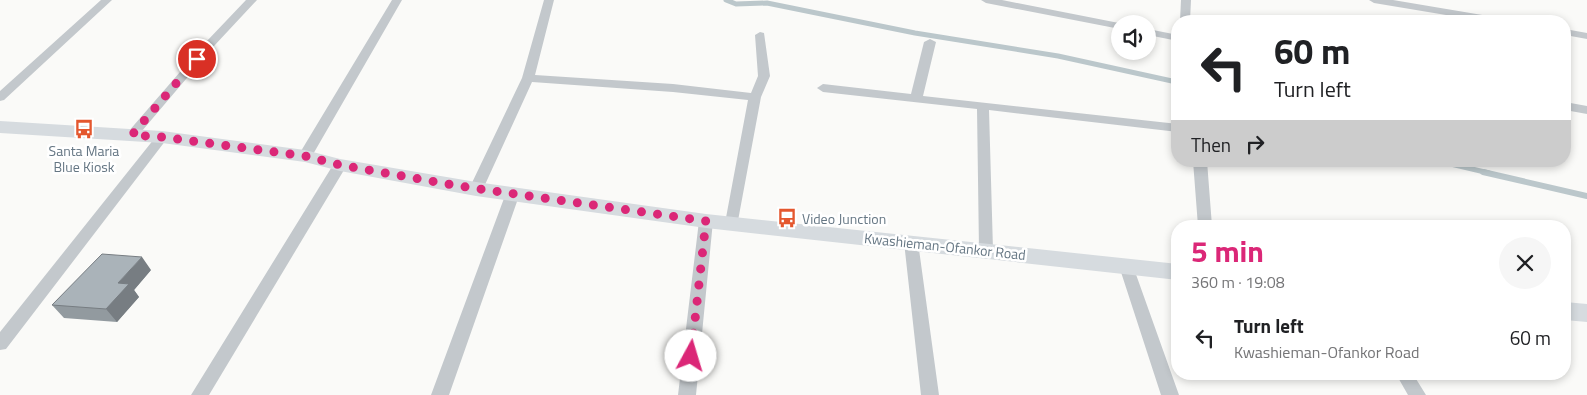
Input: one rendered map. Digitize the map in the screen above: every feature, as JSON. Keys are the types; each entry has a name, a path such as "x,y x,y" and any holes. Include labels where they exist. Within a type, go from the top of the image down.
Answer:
{"main road":[{"name":"Kwashieman-Ofankor Road","path":"0,127 162,137 305,156 340,165 476,189 706,221 1171,271"},
{"path":"1571,312 1587,313"}],"street":[{"path":"0,97 107,0"},
{"path":"132,135 210,44 252,0"},
{"path":"305,156 397,0"},
{"path":"476,189 528,78 549,0"},
{"path":"986,0 1111,24"},
{"path":"1185,15 1186,0"},
{"path":"1374,0 1464,15"},
{"path":"1571,33 1587,36"},
{"path":"1156,34 1171,37"},
{"path":"732,223 755,98 764,76 760,35"},
{"path":"916,99 930,42"},
{"path":"528,78 673,88 755,98"},
{"path":"823,88 1171,127"},
{"path":"983,106 986,250"},
{"path":"1571,107 1587,110"},
{"path":"0,344 162,137"},
{"path":"200,395 340,165"},
{"path":"1200,167 1205,220"},
{"path":"440,395 513,193"},
{"path":"687,395 706,221"},
{"path":"911,242 930,395"},
{"path":"1126,266 1170,395"},
{"path":"1407,380 1416,395"}],"building":[{"path":"102,254 142,257 118,283 129,284 106,309 52,305"}],"waterway":[{"path":"726,0 736,4 767,3 915,33 1058,56 1171,81"},
{"path":"1464,167 1489,173"},
{"path":"1483,172 1587,196"}],"place":[{"name":"Santa Maria Blue Kiosk","path":"84,129"},
{"name":"Video Junction","path":"787,218"}],"route":[{"path":"197,59 132,135 162,137 305,156 391,175 476,189 610,206 706,221 691,356"}]}
